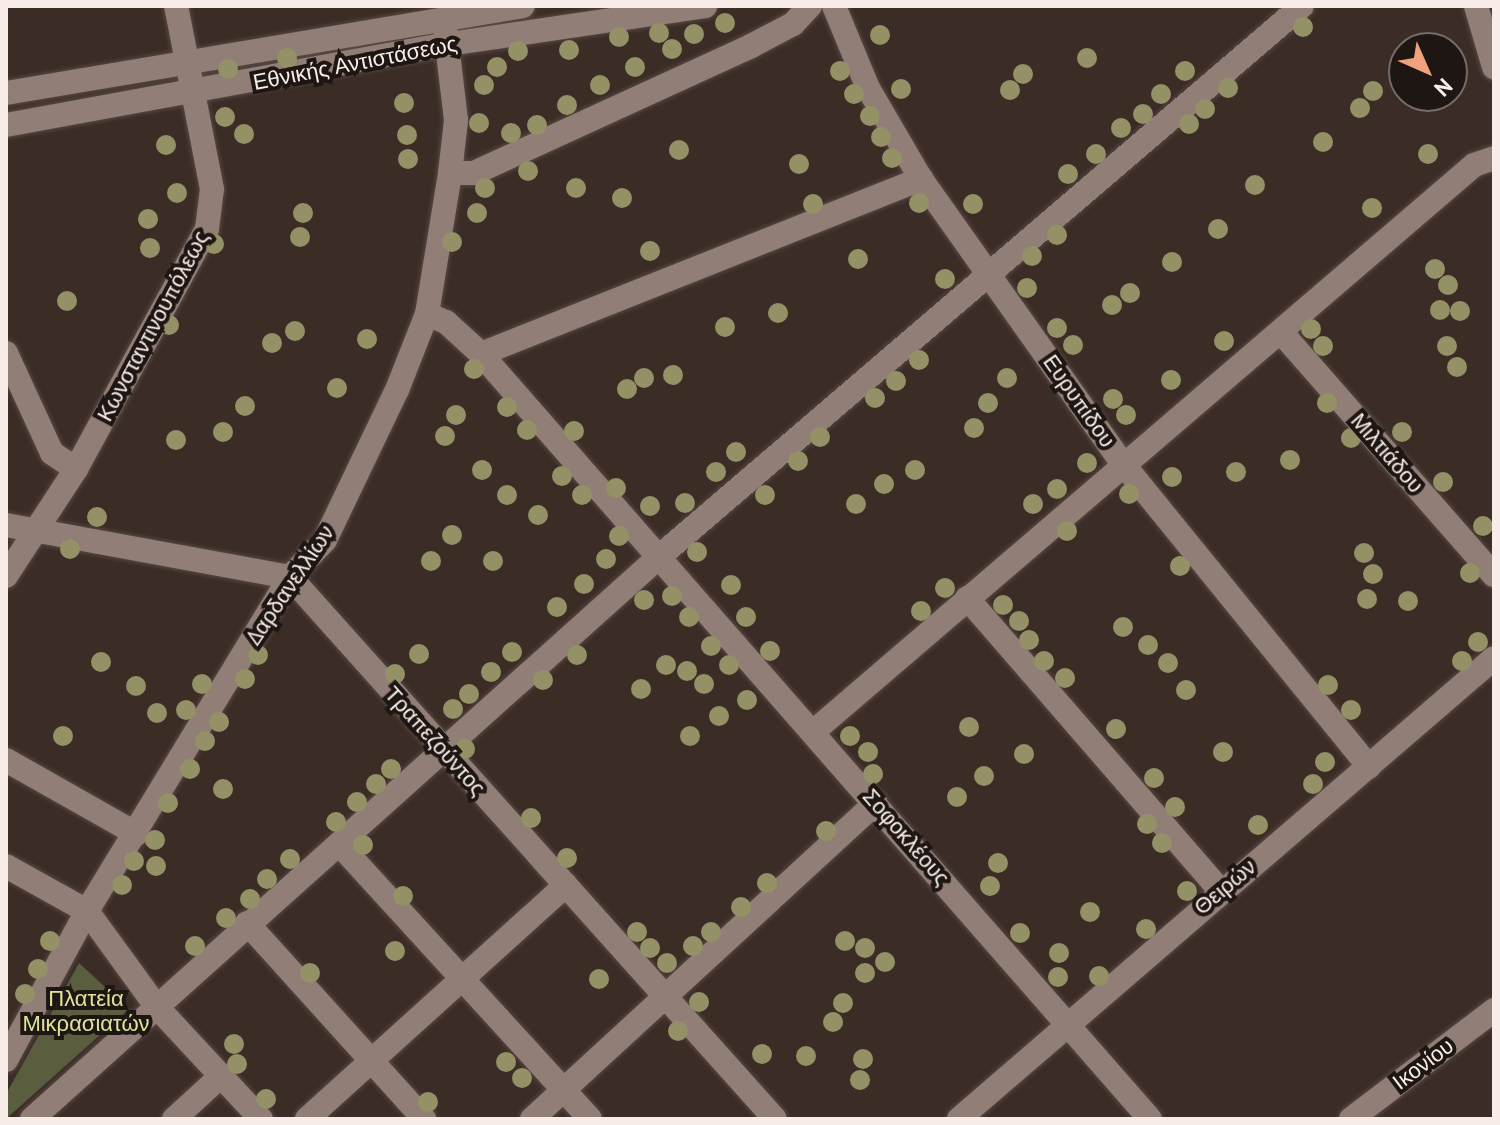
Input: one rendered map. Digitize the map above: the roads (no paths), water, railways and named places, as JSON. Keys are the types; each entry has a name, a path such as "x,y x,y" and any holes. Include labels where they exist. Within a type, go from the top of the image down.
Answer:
{"street":[{"name":"Κωνσταντινουπόλεως","path":"6,576 34,527 76,469 207,229 212,189 176,6"},
{"name":"Εθνικής Αντιστάσεως","path":"6,93 523,6"},
{"name":"Εθνικής Αντιστάσεως","path":"6,125 195,94 449,44 705,6"},
{"path":"450,173 474,173 709,65 793,24 810,6"},
{"name":"Ευρυπίδου","path":"834,6 868,88 921,179 1123,464 1369,767"},
{"path":"32,1119 247,923 660,556 991,276 1302,6"},
{"path":"1476,6 1494,67"},
{"name":"Δαρδανελλίων","path":"6,1060 87,911 137,834 290,577 325,540 397,390 427,314 450,173 456,120 444,20"},
{"path":"813,732 1474,165 1494,158"},
{"path":"481,354 921,179"},
{"name":"Σοφοκλέους","path":"427,314 446,322 481,354 1069,1022 1150,1119"},
{"name":"Μιλτιάδου","path":"1281,332 1494,575"},
{"path":"6,353 52,453 76,469"},
{"path":"6,525 34,527 290,577"},
{"name":"Τραπεζούντος","path":"290,577 775,1119"},
{"path":"967,598 1221,891"},
{"name":"Θειρών","path":"959,1119 1494,658"},
{"path":"6,760 137,834"},
{"path":"532,1119 664,993 876,803"},
{"path":"339,844 459,980 590,1119"},
{"path":"6,866 87,911 156,1006 261,1119"},
{"path":"307,1119 566,885"},
{"path":"247,923 424,1119"},
{"name":"Ικονίου","path":"1351,1119 1494,1010"},
{"path":"174,1119 221,1076"}],"park label":[{"name":"Πλατεία Μικρασιατών","path":"86,1010"}]}
